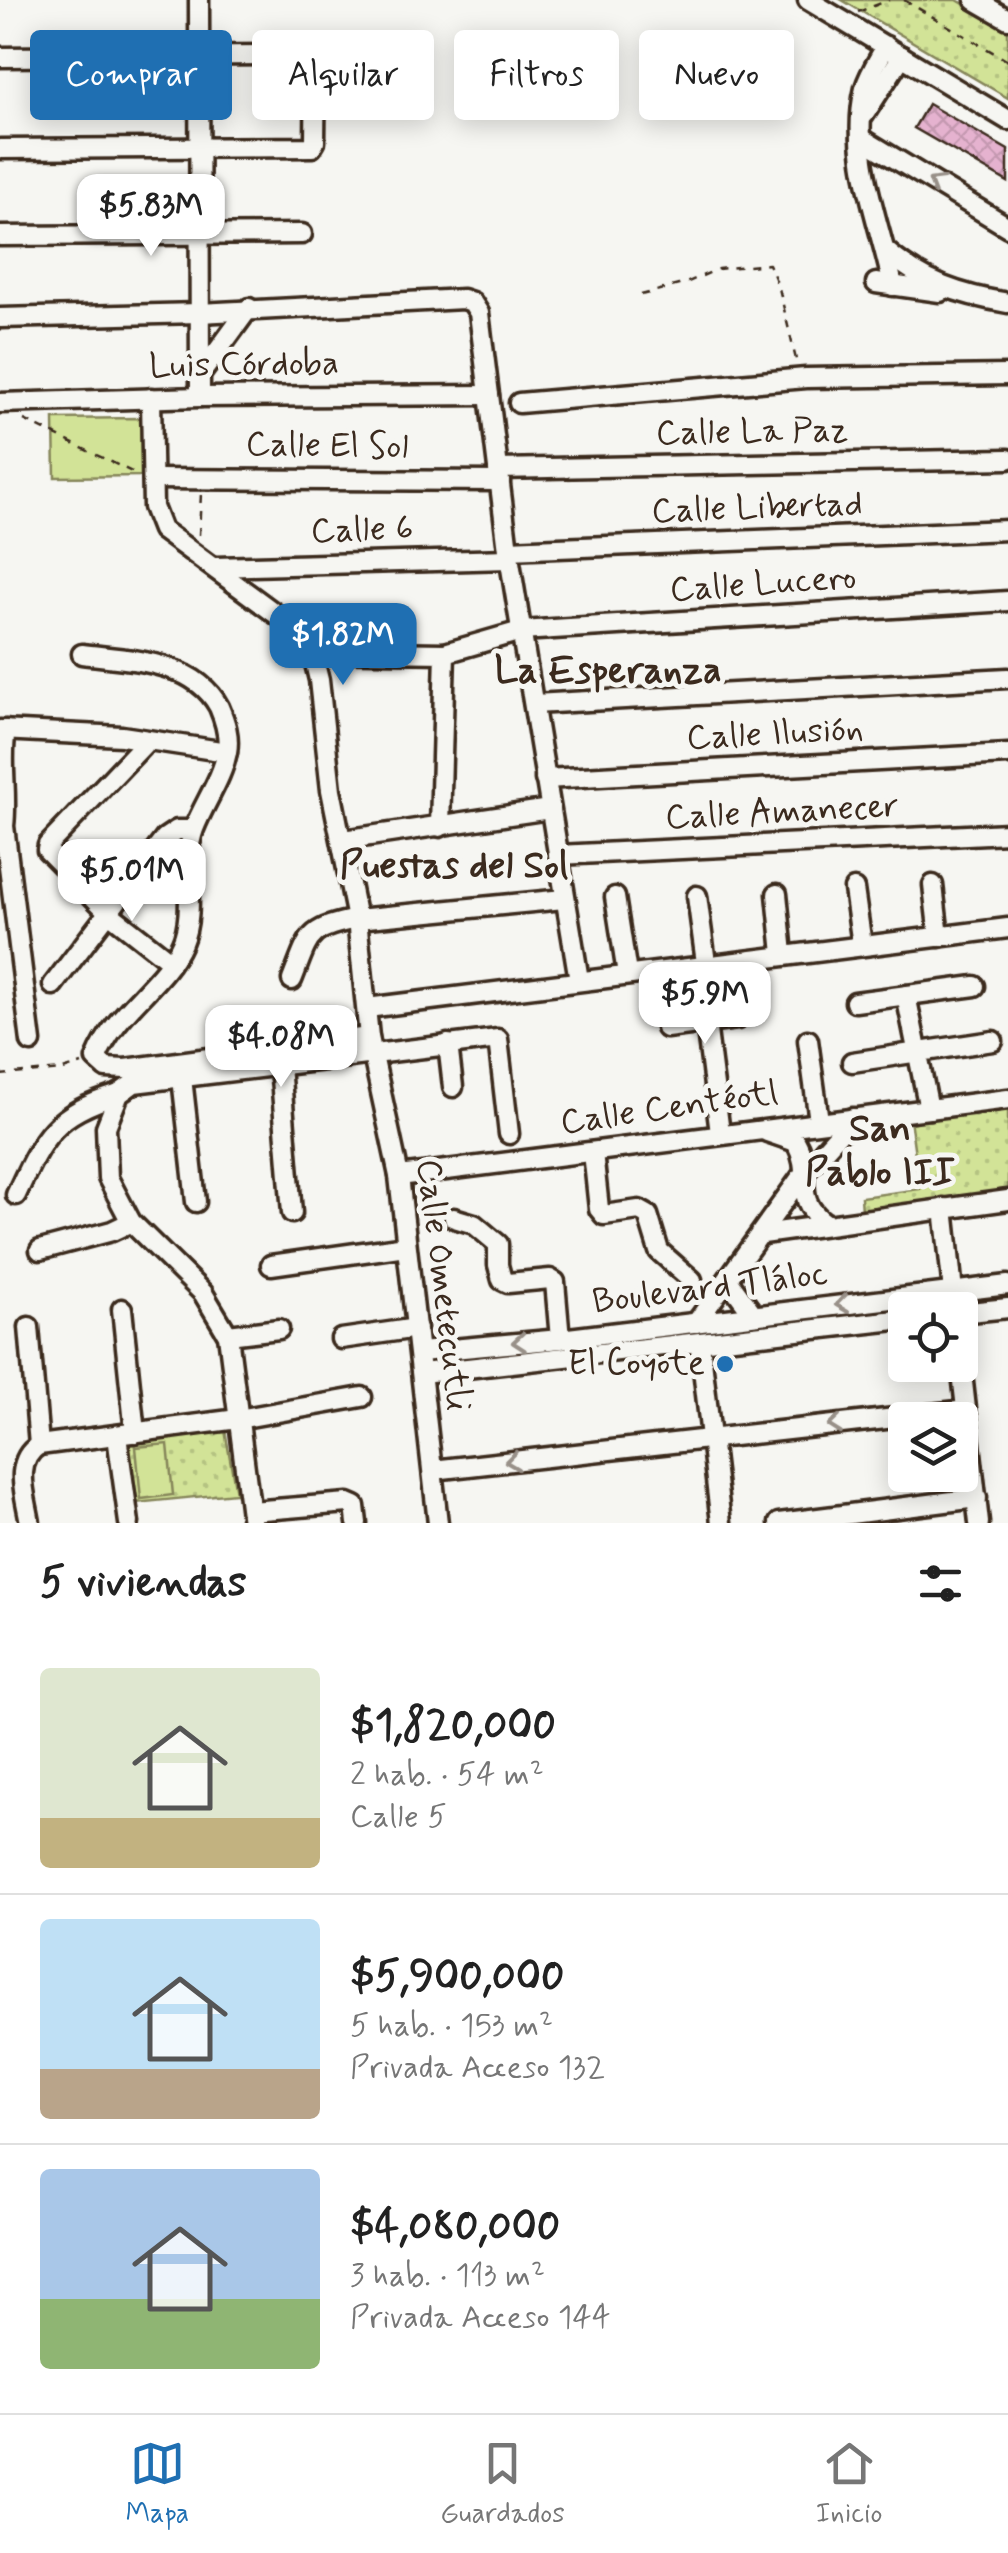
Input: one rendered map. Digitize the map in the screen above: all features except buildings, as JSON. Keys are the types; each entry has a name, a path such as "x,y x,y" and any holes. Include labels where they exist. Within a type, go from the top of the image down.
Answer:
{"street":[{"path":"198,30 199,0"},
{"path":"808,0 1008,120"},
{"path":"975,0 1008,19"},
{"path":"894,51 861,129 863,168 886,251 884,284 1008,303"},
{"path":"0,57 30,57"},
{"path":"198,120 200,397"},
{"path":"0,149 312,147 316,142 316,120"},
{"path":"861,129 1008,227"},
{"path":"0,236 302,234"},
{"path":"886,251 932,284 964,296"},
{"path":"0,318 199,313 463,299 472,302 479,314 508,554 579,980"},
{"path":"200,376 249,308"},
{"path":"519,402 806,378 1008,376"},
{"name":"Luis Córdoba","path":"0,404 200,397 489,395"},
{"path":"151,398 153,507 162,530 280,617 312,651"},
{"name":"Calle La Paz","path":"499,475 1008,459"},
{"name":"Calle El Sol","path":"153,479 499,475"},
{"name":"Calle Libertad","path":"508,554 1008,530"},
{"name":"Calle 6","path":"216,567 508,554"},
{"name":"Calle Lucero","path":"312,651 445,653 521,632 1008,601"},
{"name":"Calle Ometecutli","path":"312,651 332,790 357,919 369,1037 399,1176 438,1523"},
{"path":"440,827 445,653"},
{"path":"82,654 170,668 194,679 213,697 226,722 227,752 207,806 193,830 183,941 170,962 113,1025 96,1059 106,1068 125,1069 369,1037"},
{"path":"534,704 1008,678"},
{"path":"31,1042 4,826 8,794 3,730 106,734 227,752"},
{"path":"146,740 48,844 50,856 110,914 170,962"},
{"name":"Calle Ilusión","path":"546,779 1008,754"},
{"path":"344,840 550,809"},
{"path":"54,984 166,838 176,830 193,830"},
{"name":"Calle Amanecer","path":"558,856 1008,833"},
{"path":"932,885 939,937"},
{"path":"854,889 862,945"},
{"path":"777,894 783,954"},
{"path":"697,896 706,964"},
{"path":"615,897 627,974"},
{"path":"292,980 307,941 324,926 357,919 564,899"},
{"path":"367,1008 1008,928"},
{"path":"855,1002 975,986"},
{"path":"906,995 928,1109"},
{"path":"666,1028 737,1019"},
{"path":"706,1023 720,1133"},
{"path":"16,1195 38,1148 64,1116 119,1094 134,1083 448,1044 498,1039 508,1134"},
{"path":"808,1040 818,1121"},
{"path":"852,1062 993,1041"},
{"path":"448,1044 454,1087"},
{"path":"280,1066 292,1214"},
{"path":"182,1078 196,1202"},
{"path":"119,1094 106,1127 108,1178 130,1222 203,1293 228,1335 251,1517 348,1503 356,1514"},
{"name":"Calle Centéotl","path":"399,1176 1008,1099"},
{"path":"696,1322 806,1170 853,1118"},
{"path":"757,1129 796,1142 806,1170 804,1199 824,1223"},
{"path":"593,1152 599,1210 604,1215 639,1210 648,1215 659,1251 692,1280"},
{"path":"763,1234 1008,1200"},
{"path":"944,1208 954,1292"},
{"path":"454,1218 474,1224 498,1244 502,1280 555,1282 560,1339"},
{"path":"40,1250 112,1231 130,1222"},
{"path":"271,1265 406,1246"},
{"path":"728,1280 754,1315"},
{"name":"Boulevard Tláloc","path":"978,1297 1008,1285"},
{"name":"Boulevard Tláloc","path":"978,1306 1008,1308"},
{"path":"122,1308 129,1523"},
{"name":"Boulevard Tláloc","path":"420,1352 754,1315 888,1308"},
{"name":"Boulevard Tláloc","path":"422,1373 888,1322"},
{"path":"29,1328 39,1445"},
{"path":"342,1339 417,1328"},
{"path":"228,1335 279,1330"},
{"path":"700,1343 721,1523"},
{"path":"30,1523 23,1463 39,1445 362,1397"},
{"path":"433,1470 888,1419"},
{"path":"975,1492 980,1523"},
{"path":"779,1523 976,1498"}],"path":[{"path":"834,16 864,11 889,0"},
{"path":"904,0 1008,61"},
{"path":"641,295 686,283 718,269 769,264 779,288 794,360 806,378"},
{"path":"17,416 134,474 153,479"},
{"path":"198,555 202,477"},
{"path":"0,1074 63,1070 96,1059"}],"green space":[{"path":"842,0 957,0 1008,30 1008,98"},
{"path":"141,418 141,476 55,477 54,419"},
{"path":"1008,1106 1008,1193 862,1211 861,1197 920,1189 910,1119"},
{"path":"225,1430 236,1493 136,1503 127,1440"},
{"path":"168,1444 173,1495 141,1499 136,1447"}],"place":[{"name":"El Coyote","path":"725,1364"}],"district":[{"name":"La Esperanza","path":"608,671"},
{"name":"Puestas del Sol","path":"454,866"},
{"name":"San Pablo III","path":"880,1151"}]}
